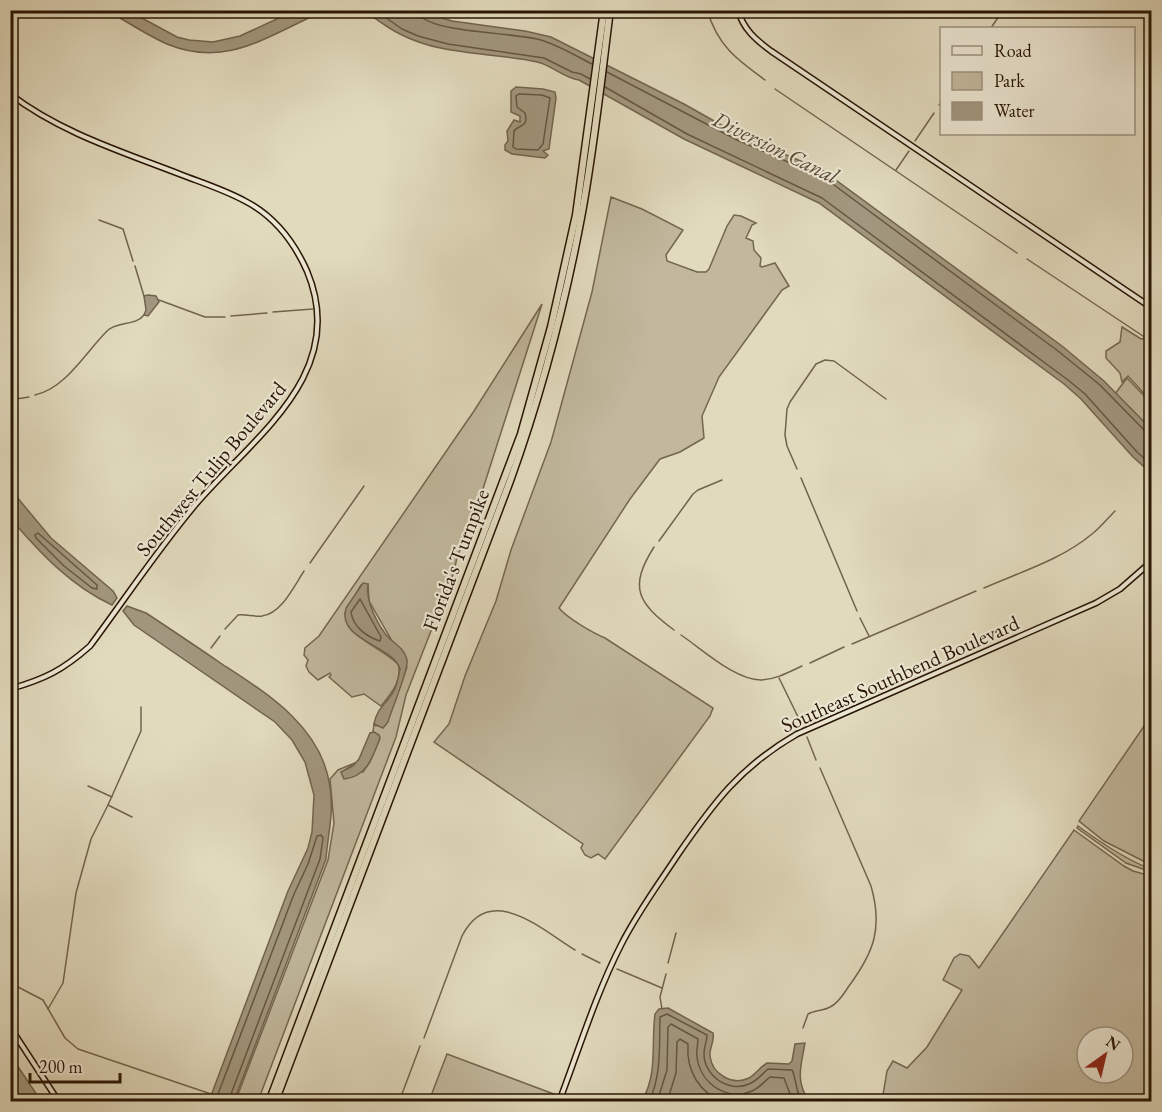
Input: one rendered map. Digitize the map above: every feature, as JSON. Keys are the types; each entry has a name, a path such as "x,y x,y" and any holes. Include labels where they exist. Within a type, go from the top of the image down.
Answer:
{"highway":[{"name":"Florida's Turnpike","path":"602,54 604,10"},
{"name":"Florida's Turnpike","path":"269,1101 521,434 549,338 576,215 610,10"},
{"name":"Florida's Turnpike","path":"275,1101 527,435 558,328 570,272 581,216 596,94"}],"street":[{"path":"738,10 753,36 784,60 1152,308"},
{"name":"Southwest Tulip Boulevard","path":"10,94 35,111 85,137 233,195 268,216 285,234 302,260 313,294 316,324 309,365 294,396 195,505 90,646 50,676 10,689"},
{"name":"Southeast Southbend Boulevard","path":"559,1101 610,970 639,913 707,812 742,772 775,746 797,734 1096,603 1120,589 1152,561"},
{"path":"10,1027 59,1101"}],"green space":[{"path":"611,197 642,209 683,230 666,255 667,261 697,272 706,272 709,269 734,215 756,223 752,225 746,238 753,241 754,250 761,258 760,266 775,263 789,286 782,290 719,377 702,416 704,438 680,452 660,459 630,499 559,608 581,625 713,708 710,716 605,859 598,854 591,858 585,855 581,848 583,844 434,742 449,724 465,676 496,601 511,550 551,442 592,292"},
{"path":"542,304 473,520 406,695 396,737 258,1101 235,1102 328,860 334,823 330,779 338,770 357,762 342,772 363,772 370,762 380,738 373,732 374,724 376,726 387,722 407,667 369,601 368,584 361,585 345,613 348,622 359,636 398,664 397,681 381,706 364,694 352,697 329,677 330,673 318,680 306,666 308,660 304,655 305,648 319,636 474,411"},
{"path":"1122,327 1141,339 1151,337 1151,401 1128,376 1122,382 1120,373 1106,358 1106,351 1120,342"},
{"path":"1127,378 1151,403 1151,429 1115,394"},
{"path":"1151,716 1151,865 1104,841 1079,821"},
{"path":"1078,826 1123,856 1151,869 1151,872 1126,863 1077,828"},
{"path":"1074,830 1124,866 1151,876 1152,971 1146,997 1151,999 1151,1101 882,1101 887,1071 893,1061 907,1068 927,1047 962,990 943,980 954,958 960,954 969,956 979,968"},
{"path":"447,1054 559,1096 556,1101 429,1101"}],"water":[{"path":"107,11 129,11 177,37 213,42 240,36 294,11 312,11 313,13 311,17 258,42 224,52 206,53 167,44"},
{"path":"365,11 419,11 452,21 551,37 684,104 739,135 822,170 1062,346 1104,381 1151,429 1151,473 1064,384 819,203 684,139 579,80 542,64 450,50 416,41 395,32"},
{"path":"516,87 555,92 549,149 543,151 548,155 545,158 512,154 505,150 508,141 507,131 514,120 520,122 520,116 511,112 511,91"},
{"path":"144,296 156,296 159,302 148,316 144,315 146,310"},
{"path":"11,490 51,538 113,591 117,598 112,605 70,578 22,532 11,519"},
{"path":"363,583 368,584 368,598 377,621 385,634 403,651 407,660 388,722 383,728 374,724 375,720 393,692 400,669 396,661 388,654 349,628 345,619 346,608"},
{"path":"127,606 146,613 257,687 290,714 316,747 325,766 330,787 331,815 326,859 234,1101 209,1101 288,891 308,848 312,832 314,795 305,762 292,740 275,722 134,625 123,611"},
{"path":"374,732 380,738 368,764 358,774 344,779 341,772 353,766 359,759 370,733"},
{"path":"668,1008 713,1033 710,1053 712,1062 719,1073 730,1079 749,1078 767,1063 789,1064 792,1061 795,1044 805,1043 801,1080 809,1101 642,1101 652,1069 655,1014 659,1009"},
{"path":"11,1056 41,1101 11,1101"}],"waterway":[{"path":"707,10 711,22 729,51 765,80"},
{"path":"709,14 719,10"},
{"path":"992,27 1003,10"},
{"path":"775,89 1017,253"},
{"path":"915,141 934,113"},
{"path":"896,170 909,151"},
{"path":"99,220 123,229 133,261"},
{"path":"1027,259 1152,342"},
{"path":"135,266 144,296"},
{"path":"159,300 205,317 225,317"},
{"path":"273,312 313,309"},
{"path":"231,316 267,313"},
{"path":"35,395 46,391 66,377 111,328 136,321 144,315"},
{"path":"797,469 785,435 787,409 816,364 825,360 834,361 886,399"},
{"path":"10,400 29,397"},
{"path":"801,478 857,611"},
{"path":"659,541 693,494 722,480"},
{"path":"310,563 364,486"},
{"path":"984,588 1067,551 1095,532 1115,511"},
{"path":"654,547 641,573 639,584 641,594 652,611 674,630"},
{"path":"225,629 238,615 262,616 276,610 287,598 304,571"},
{"path":"852,644 976,591"},
{"path":"860,618 869,636"},
{"path":"681,635 730,670 752,679 773,678 802,666"},
{"path":"211,648 220,636"},
{"path":"810,663 844,647"},
{"path":"779,678 802,725"},
{"path":"48,1009 63,983 76,893 91,839 141,731 141,707"},
{"path":"807,737 816,760"},
{"path":"803,1028 808,1014 830,1007 843,995 865,962 876,927 875,901 871,886 820,768"},
{"path":"88,786 112,797"},
{"path":"108,805 132,817"},
{"path":"424,1038 462,936 474,920 487,912 501,911 517,915 575,950"},
{"path":"668,963 676,933"},
{"path":"582,954 600,963"},
{"path":"617,969 662,988"},
{"path":"662,1009 660,997 666,974"},
{"path":"10,990 18,987 43,1000 65,1038 78,1049 211,1094"},
{"path":"399,1102 420,1046"}],"water label":[{"name":"Diversion Canal","path":"776,147"}]}
